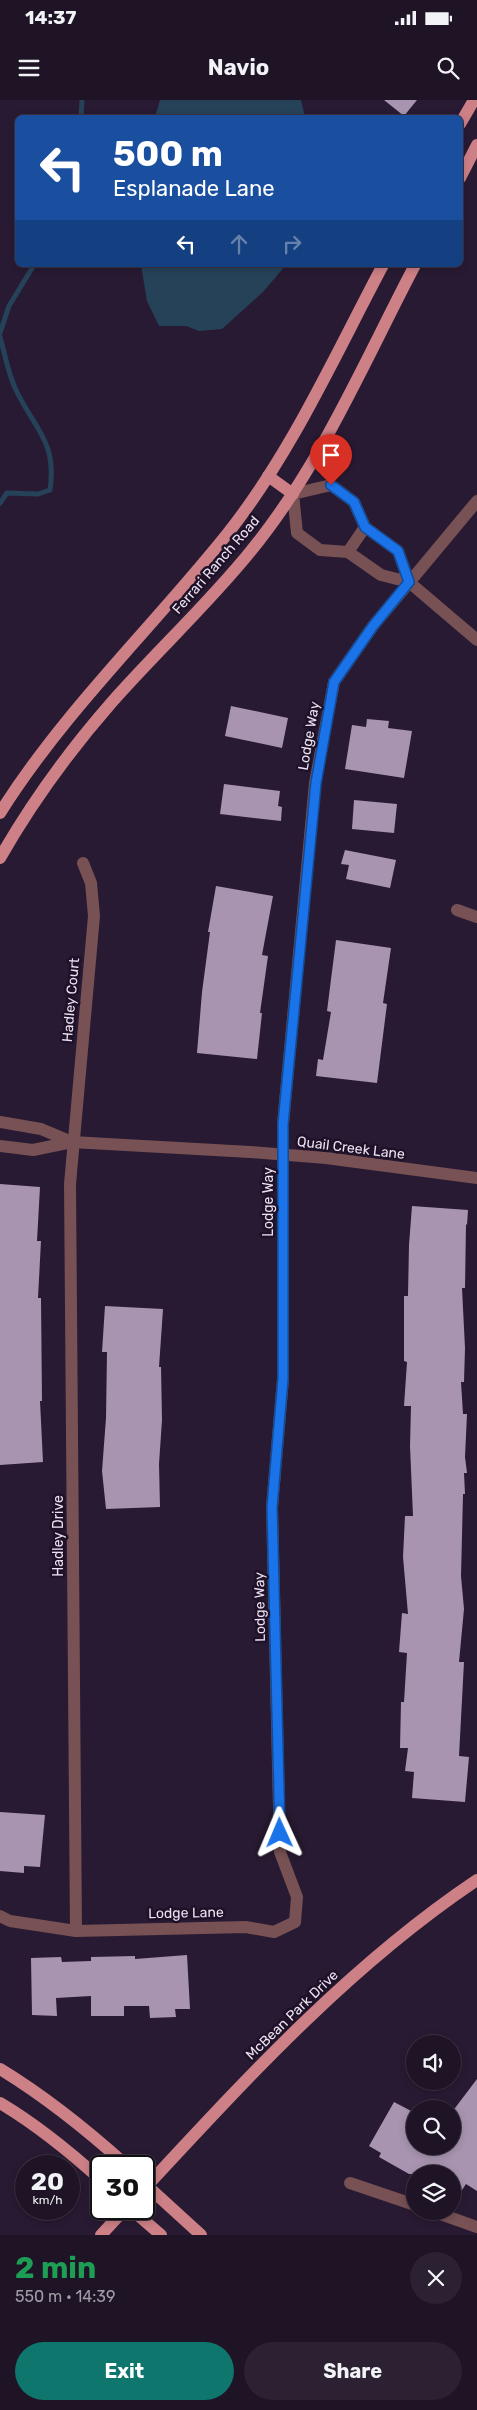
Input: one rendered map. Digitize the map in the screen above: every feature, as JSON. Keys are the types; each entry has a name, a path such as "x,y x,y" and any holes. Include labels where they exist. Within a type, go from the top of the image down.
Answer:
{"main road":[{"path":"463,119 474,100"},
{"path":"463,172 477,144"},
{"name":"Ferrari Ranch Road","path":"0,813 53,738 229,532 268,476 382,267"},
{"name":"Ferrari Ranch Road","path":"0,858 27,812 94,724 112,702 220,588 252,551 293,494 325,441 414,267"},
{"path":"268,476 293,494"},
{"name":"McBean Park Drive","path":"155,2176 310,2015 424,1916 477,1880"},
{"path":"0,2069 41,2094 115,2155"},
{"path":"0,2103 24,2117 90,2171"},
{"path":"155,2195 201,2235"},
{"path":"100,2235 114,2220"},
{"path":"144,2220 161,2235"}],"street":[{"path":"409,582 398,551 365,527 354,502 331,485 293,494 297,533 320,550 348,552 381,575 409,582 477,640"},
{"name":"Lodge Way","path":"295,1922 297,1897 280,1852 272,1507 283,1379 283,1124 316,783 334,682 373,626 477,500"},
{"path":"348,552 365,527"},
{"name":"Hadley Court","path":"72,1142 94,916 91,883 83,863"},
{"path":"457,910 477,917"},
{"path":"0,1122 41,1129 72,1142"},
{"path":"0,1146 33,1150 72,1142"},
{"name":"Quail Creek Lane","path":"72,1142 326,1158 477,1178"},
{"name":"Hadley Drive","path":"72,1142 70,1194 76,1931"},
{"name":"Lodge Lane","path":"0,1916 10,1921 76,1931 246,1926 274,1932 295,1922"},
{"path":"350,2182 406,2202"},
{"path":"457,2220 477,2227"}],"water":[{"path":"160,100 301,100 305,115 156,115"},
{"path":"141,267 284,267 263,292 222,329 199,331 186,326 159,326 147,301"}],"building":[{"path":"384,100 417,100 403,115"},
{"path":"231,706 288,718 282,748 225,736"},
{"path":"367,719 389,721 388,728 412,731 404,778 345,769 352,725 366,727"},
{"path":"224,784 280,791 278,806 282,807 281,821 220,814"},
{"path":"354,800 397,804 394,833 352,829"},
{"path":"345,850 396,860 390,888 346,879 349,865 341,864"},
{"path":"216,886 273,896 262,955 268,956 260,1013 262,1013 257,1059 197,1053 202,992 210,932 208,932"},
{"path":"336,940 391,948 383,1003 387,1004 377,1083 316,1076 318,1059 323,1060 331,1012 327,1011"},
{"path":"0,1184 40,1187 37,1241 41,1241 38,1298 41,1298 42,1401 40,1401 43,1462 0,1465"},
{"path":"412,1206 468,1210 465,1288 462,1288 465,1348 464,1382 461,1382 463,1414 467,1414 465,1457 467,1473 464,1473 465,1494 463,1494 461,1576 464,1609 459,1662 464,1662 459,1756 469,1757 465,1802 412,1798 414,1772 405,1771 408,1748 400,1748 401,1702 404,1702 407,1653 399,1652 402,1613 408,1614 403,1557 405,1516 413,1516 410,1446 411,1406 404,1406 407,1362 404,1361 404,1296 408,1296"},
{"path":"105,1306 163,1309 159,1367 161,1367 162,1420 159,1464 160,1507 106,1509 102,1471 106,1418 107,1352 102,1352"},
{"path":"0,1812 45,1815 40,1867 24,1866 24,1873 0,1871"},
{"path":"187,1955 190,2009 175,2009 176,2017 150,2018 149,2006 124,2006 124,2016 91,2016 91,1996 56,1998 57,2016 32,2015 31,1958 61,1957 62,1962 91,1961 91,1957 135,1956 135,1959"},
{"path":"477,2079 477,2191 466,2184 461,2192 461,2165 406,2165 406,2172 379,2157 381,2153 369,2146 394,2102 406,2108 406,2155 461,2155 461,2100"}],"waterway":[{"path":"81,115 82,100"},
{"path":"0,333 9,306 33,267"},
{"path":"0,337 13,384 47,447 51,473 50,490 38,494 7,493 0,503"}],"route":[{"path":"280,1833 272,1507 283,1379 283,1124 316,783 334,682 373,626 409,582 398,551 365,527 354,502 331,485"}]}
